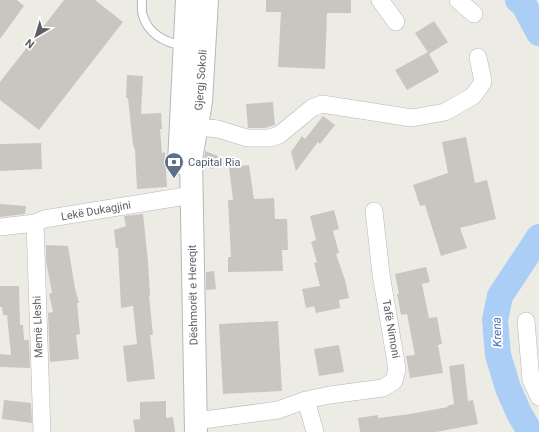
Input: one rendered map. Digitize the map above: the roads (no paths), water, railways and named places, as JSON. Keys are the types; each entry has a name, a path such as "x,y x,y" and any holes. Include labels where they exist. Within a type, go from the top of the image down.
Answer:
{"main road":[{"name":"Gjergj Sokoli","path":"185,157 185,46 187,0"},
{"name":"Gjergj Sokoli","path":"185,157 197,127 201,102 207,0"},
{"name":"Dëshmorët e Hereqit","path":"185,157 192,428"}],"street":[{"path":"380,0 396,22"},
{"path":"458,0 474,14"},
{"path":"197,127 218,128 247,138 269,138 279,135 312,108 322,104 412,118 445,112 473,96 483,82 478,57"},
{"name":"Lekë Dukagjini","path":"0,227 34,223 44,219 186,196"},
{"name":"Tafë Nimoni","path":"192,428 278,410 306,400 330,395 383,388 394,381 397,369 381,274 374,211"},
{"name":"Memë Lleshi","path":"34,223 42,432"},
{"path":"526,321 530,380 539,398"},
{"path":"306,400 315,432"}],"lane":[{"path":"142,0 142,15 149,29 160,38 172,44 185,46"}],"waterway":[{"name":"Krena","path":"518,0 524,5 539,33"},
{"name":"Krena","path":"530,432 519,413 508,388 498,355 495,320 500,296 539,237"}],"place":[{"name":"Capital Ria","path":"174,179"}]}
